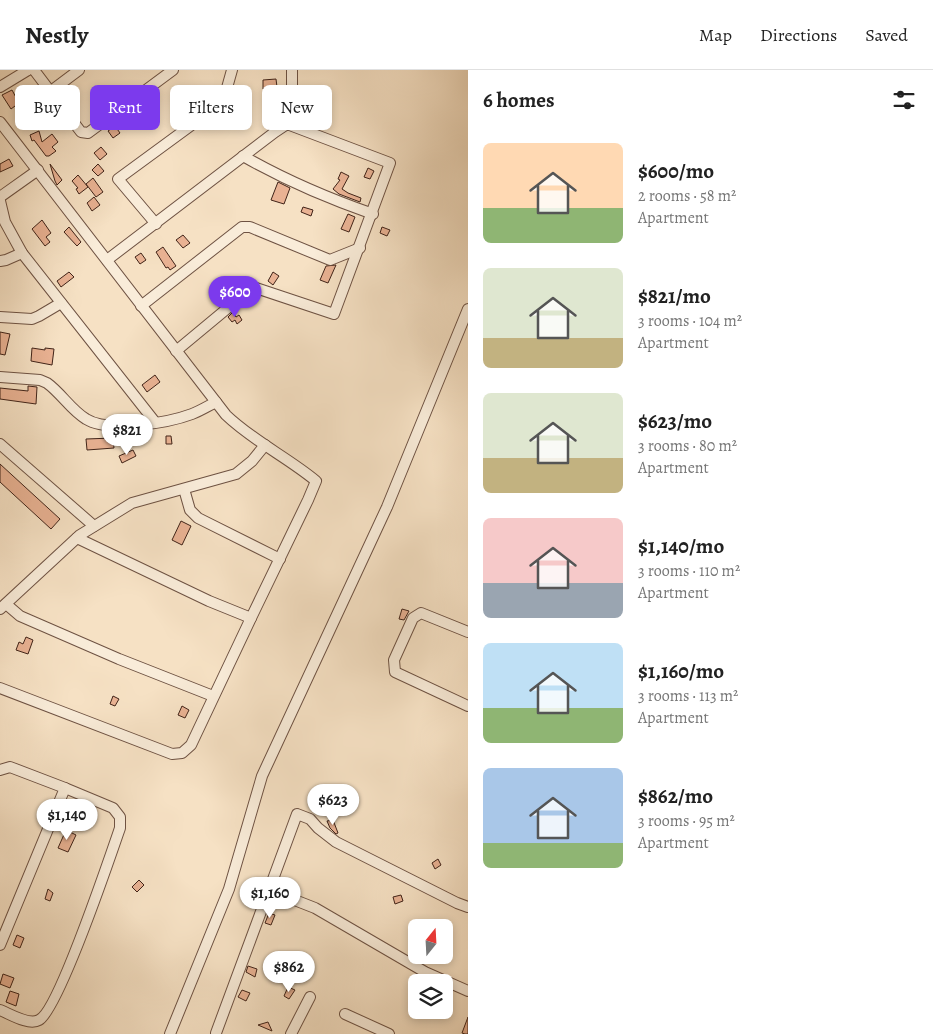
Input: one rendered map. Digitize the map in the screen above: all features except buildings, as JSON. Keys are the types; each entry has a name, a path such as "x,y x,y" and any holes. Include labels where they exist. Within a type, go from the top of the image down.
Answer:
{"street":[{"path":"0,87 28,70"},
{"path":"34,70 46,85"},
{"path":"59,85 79,70"},
{"path":"80,129 82,132 88,133 173,70"},
{"path":"156,224 118,179 223,102 232,70"},
{"path":"292,70 292,85"},
{"path":"0,122 216,402 239,427 316,481 191,745 182,753 172,754 0,688"},
{"path":"107,260 280,130"},
{"path":"176,350 254,287 334,314 390,163 304,130"},
{"path":"243,156 272,173 300,186 372,214"},
{"path":"0,197 38,170"},
{"path":"0,201 5,222 22,253 155,422"},
{"path":"141,306 242,227 250,227 330,260 360,248"},
{"path":"0,261 22,253"},
{"path":"0,317 32,318 61,303"},
{"path":"170,1034 229,889 262,776 387,507 468,309"},
{"path":"0,377 40,380 47,383 81,415 94,423 128,427 192,414 216,402"},
{"path":"0,444 94,526"},
{"path":"213,696 119,659 20,616 3,606 80,535 94,526 132,504 236,474 252,461 265,445"},
{"path":"184,490 190,510 198,518 280,559"},
{"path":"77,538 209,601 250,618"},
{"path":"468,632 422,613 413,618 394,660 395,672 468,706"},
{"path":"0,770 10,768 65,788 113,808 120,817 120,828 67,972 46,1013 40,1020 30,1022 0,1010"},
{"path":"0,945 65,788"},
{"path":"217,1034 296,814 310,819 336,842 456,903 468,907"},
{"path":"269,890 315,908 425,972 468,991"},
{"path":"291,1034 310,997"},
{"path":"345,1014 389,1034"}]}
